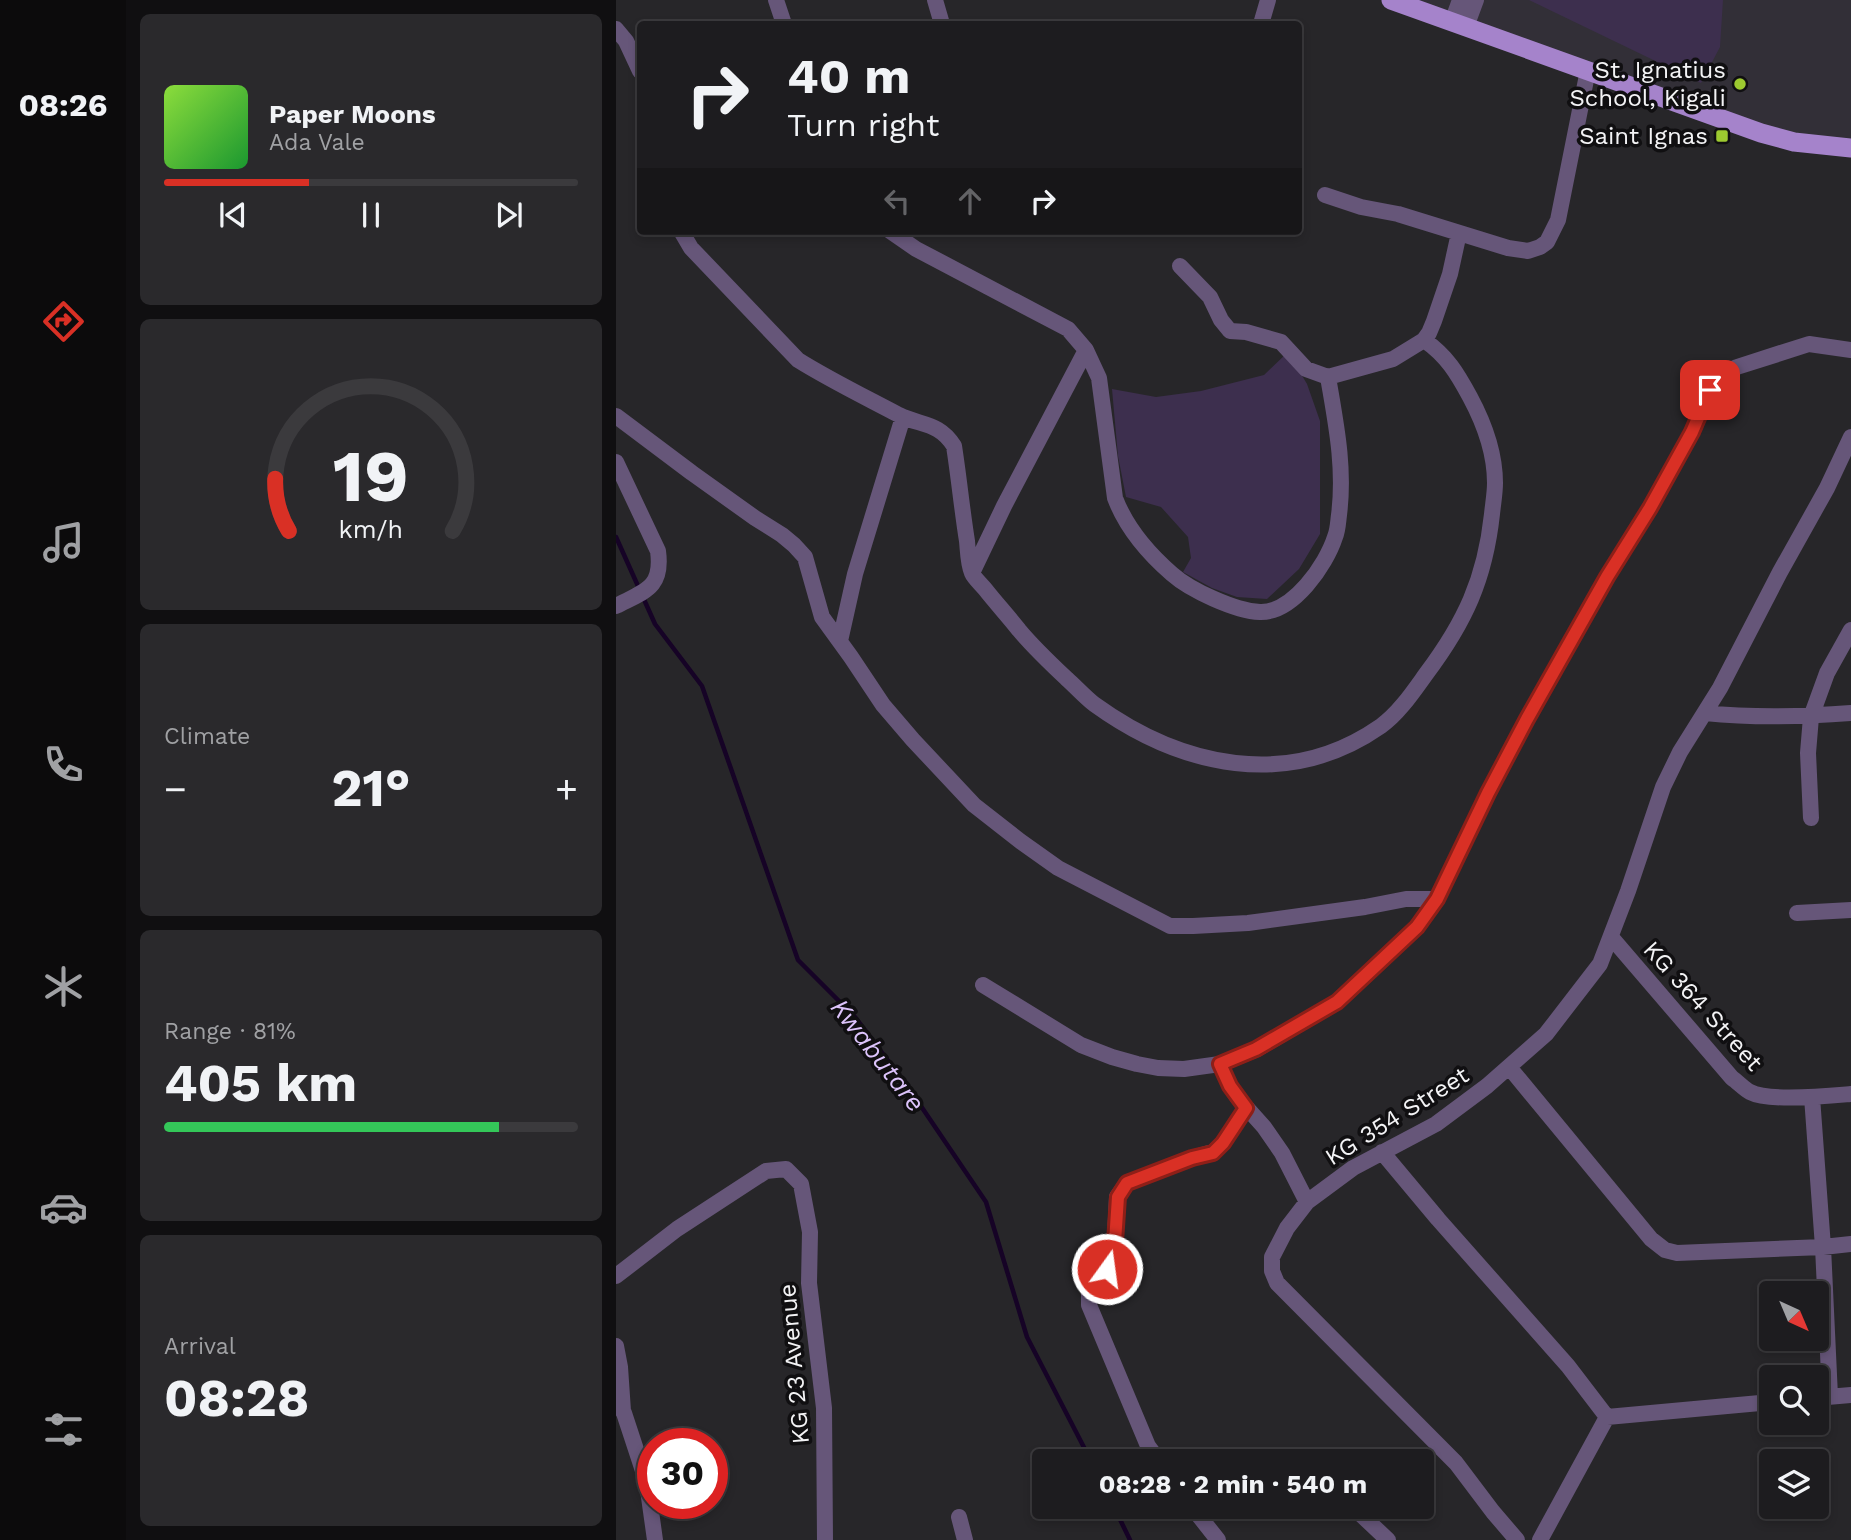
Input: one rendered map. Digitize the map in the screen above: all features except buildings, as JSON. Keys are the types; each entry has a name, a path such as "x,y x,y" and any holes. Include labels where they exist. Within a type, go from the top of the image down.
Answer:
{"main road":[{"path":"1391,0 1761,133 1794,142 1848,144"}],"street":[{"path":"776,0 783,21"},
{"path":"935,0 941,21"},
{"path":"1262,21 1268,0"},
{"path":"1459,24 1460,0"},
{"path":"1459,24 1476,0"},
{"path":"616,29 626,40 637,64"},
{"path":"1325,195 1508,248 1528,251 1540,247 1547,242 1558,220 1588,70"},
{"path":"1180,265 1210,298 1230,331 1246,332 1281,342 1306,369 1328,377 1393,359 1424,340 1434,321 1450,274 1459,233"},
{"path":"683,235 691,248 798,360 903,417 925,423 947,436 954,446 972,573 1033,647 1093,703 1148,737 1189,754 1225,762 1266,765 1304,761 1345,746 1382,725 1403,704 1448,645 1465,613 1480,576 1489,539 1495,482 1488,436 1479,413 1456,372 1439,350 1424,340"},
{"path":"896,235 916,249 1069,329 1086,350 1099,378 1115,498 1120,511 1134,533 1173,576 1233,607 1261,612 1285,605 1303,590 1321,566 1336,536 1342,468 1328,377"},
{"path":"983,985 1081,1045 1112,1057 1171,1069 1220,1064 1256,1049 1337,1002 1417,927 1437,899 1527,719 1607,577 1650,508 1717,380 1737,367 1809,344 1851,350"},
{"path":"972,573 1086,350"},
{"path":"616,416 702,481 794,545 805,557 822,617 883,705 974,805 1058,867 1170,926 1248,923 1406,899 1437,899"},
{"path":"840,641 855,574 903,417"},
{"name":"KG 354 Street","path":"1517,1540 1456,1463 1277,1283 1272,1271 1272,1257 1287,1228 1307,1202 1353,1168 1436,1125 1488,1086 1546,1034 1600,964 1663,787 1827,488 1851,438"},
{"path":"616,462 658,551 660,567 653,584 616,606"},
{"path":"1811,818 1808,753 1811,717 1827,673 1851,630"},
{"path":"1705,713 1747,717 1811,717 1851,713"},
{"path":"1797,913 1851,910"},
{"name":"KG 364 Street","path":"1611,937 1732,1078 1751,1093 1812,1097 1851,1094"},
{"path":"1220,1064 1230,1086 1282,1153 1307,1202"},
{"path":"1509,1068 1651,1238 1665,1250 1678,1253 1851,1244"},
{"path":"1812,1097 1822,1247 1824,1365"},
{"path":"1150,1449 1089,1305 1089,1291 1114,1257 1118,1197 1127,1183 1192,1158 1213,1153 1223,1143 1246,1108"},
{"path":"1382,1153 1568,1366 1607,1417"},
{"name":"KG 23 Avenue","path":"616,1276 677,1228 766,1171 786,1170 801,1184 810,1232 809,1283 824,1408 825,1540"},
{"path":"616,1346 620,1367 620,1407 647,1483 655,1540"},
{"path":"1829,1397 1851,1395"},
{"path":"1607,1417 1759,1403"},
{"path":"1540,1540 1607,1417"},
{"path":"959,1517 965,1540"},
{"path":"1201,1519 1218,1540"},
{"path":"1366,1519 1388,1540"}],"shaded area":[{"name":"St. Ignatius School, Kigali","path":"1389,0 1851,0 1851,148 1794,142"},
{"path":"1529,0 1723,0 1720,47 1701,83"},
{"path":"1288,352 1307,384 1320,421 1320,534 1299,569 1267,599 1237,597 1212,588 1183,572 1191,558 1188,537 1161,507 1126,497 1118,456 1112,389 1156,397 1201,391 1264,375"}],"waterway":[{"name":"Kwabutare","path":"616,537 655,624 702,686 798,960 855,1017 908,1087 986,1202 1027,1337 1085,1449"},
{"name":"Kwabutare","path":"1120,1519 1130,1540"}],"place":[{"name":"St. Ignatius School, Kigali","path":"1740,84"},
{"name":"Saint Ignas","path":"1722,136"}],"route":[{"path":"1107,1269 1114,1257 1118,1197 1127,1183 1192,1158 1213,1153 1223,1143 1246,1108 1230,1086 1220,1064 1256,1049 1337,1002 1417,927 1437,899 1527,719 1607,577 1650,508 1692,432 1710,390"}]}
